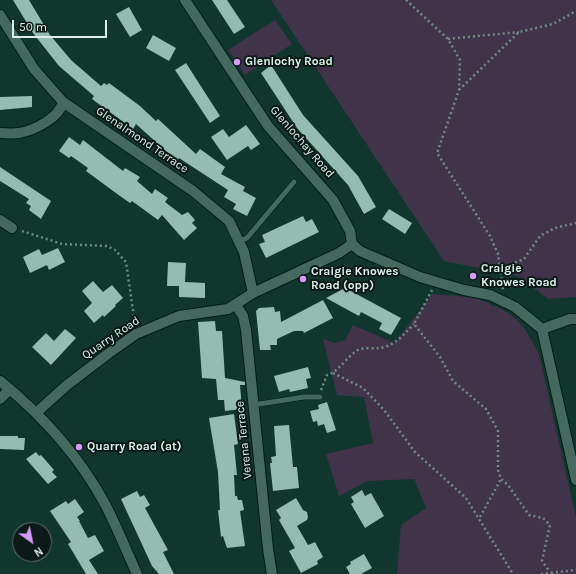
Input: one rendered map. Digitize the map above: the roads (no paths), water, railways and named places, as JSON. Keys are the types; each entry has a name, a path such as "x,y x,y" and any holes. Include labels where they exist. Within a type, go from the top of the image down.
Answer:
{"street":[{"name":"Glenlochay Road","path":"184,0 268,126 333,200 350,231 352,244"},
{"name":"Glenalmond Terrace","path":"0,15 34,70 63,102 211,205 229,221 240,241 253,293"},
{"path":"0,133 19,133 40,126 62,107 63,102"},
{"path":"0,220 12,228"},
{"path":"236,305 253,293 339,253 352,244 360,251 374,258 420,277 490,295 515,307 542,329 576,480"},
{"name":"Quarry Road","path":"36,412 67,385 136,334 179,316 228,309 236,305"},
{"name":"Verena Terrace","path":"236,305 243,316 246,330 272,574"},
{"path":"542,329 576,319"},
{"path":"0,381 36,412 77,460 116,525 137,574"},
{"path":"0,399 10,389"}],"lane":[{"path":"240,241 247,238 294,182"},
{"path":"254,405 304,397 320,397"}],"place":[{"name":"Glenlochy Road","path":"237,62"},
{"name":"Craigie Knowes Road","path":"473,276"},
{"name":"Craigie Knowes Road (opp)","path":"303,279"},
{"name":"Quarry Road (at)","path":"79,447"}]}
